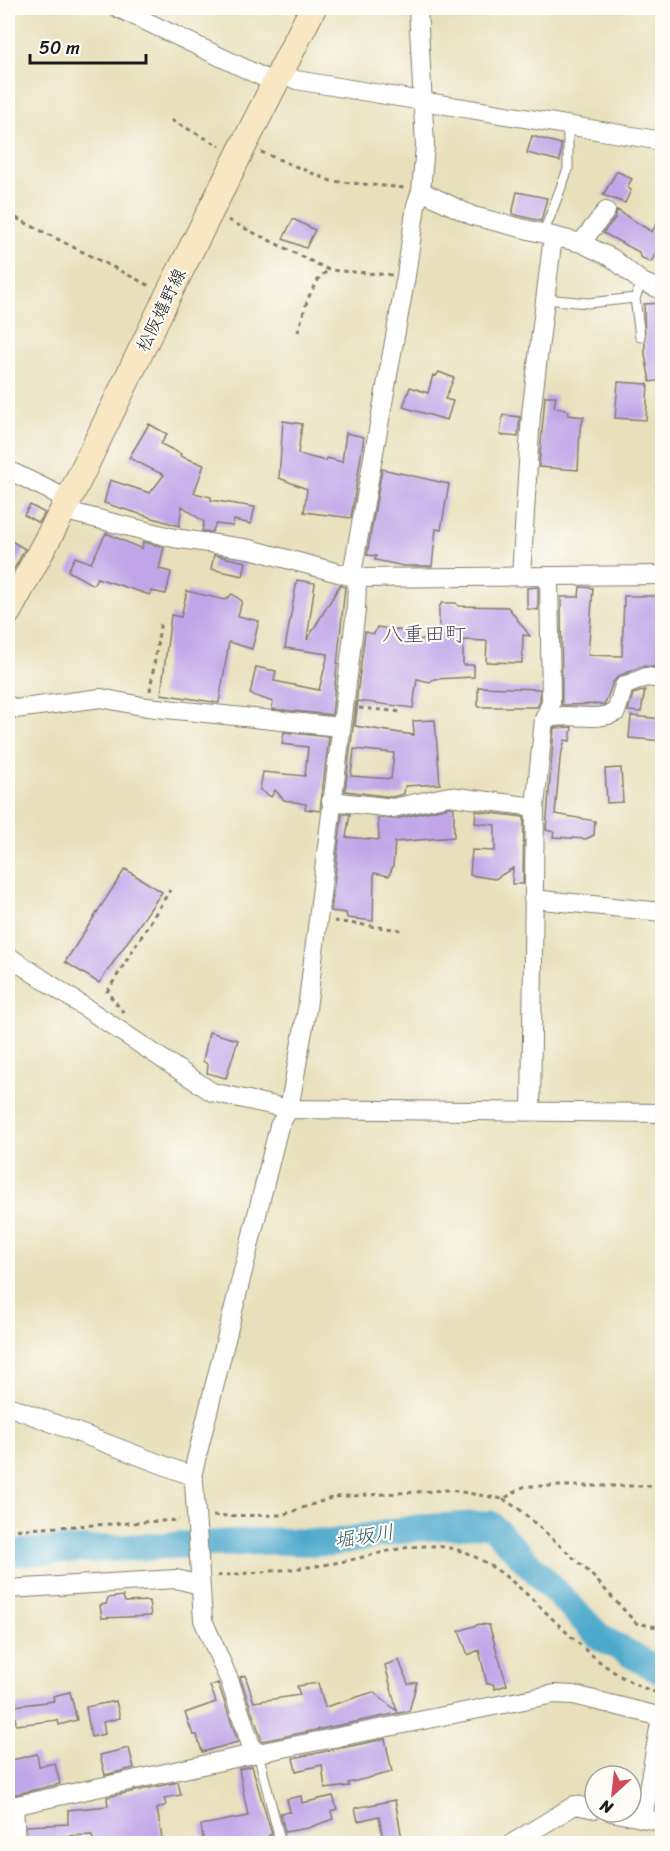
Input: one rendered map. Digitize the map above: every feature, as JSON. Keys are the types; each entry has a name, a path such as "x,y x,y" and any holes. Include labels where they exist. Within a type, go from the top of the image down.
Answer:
{"main road":[{"name":"松阪嬉野線","path":"8,612 67,503 168,295 313,8"}],"street":[{"path":"118,8 278,77 663,141"},
{"path":"256,1753 230,1682 203,1620 192,1476 279,1126 289,1109 307,1009 356,610 357,578 353,568 406,276 416,205 421,191 425,146 418,8"},
{"path":"421,191 473,216 581,243 612,258 639,290 663,290"},
{"path":"581,243 606,211"},
{"path":"521,577 531,414 545,299 548,234"},
{"path":"8,470 57,494 74,513 174,538 250,549 357,578 661,576"},
{"path":"531,1111 535,807 544,718 551,703 549,577"},
{"path":"544,718 560,714 604,718 616,712 624,686 646,677 663,679"},
{"path":"8,705 15,709 101,698 147,707 340,727"},
{"path":"331,801 393,808 449,796 535,807"},
{"path":"533,899 663,912"},
{"path":"8,956 212,1092 289,1109 663,1113"},
{"path":"8,1406 192,1476"},
{"path":"8,1589 176,1579 199,1580"},
{"path":"16,1844 11,1806 256,1753 554,1694 574,1695 662,1717 643,1818 663,1822"},
{"path":"511,1844 575,1805 583,1807"}],"lane":[{"path":"548,234 568,169 568,125"},
{"path":"545,299 588,303 639,290 640,337"},
{"path":"256,1753 281,1844"}],"path":[{"path":"171,120 241,149 332,181 421,191"},
{"path":"210,211 329,270 406,276"},
{"path":"8,214 168,295"},
{"path":"298,332 306,304 320,275 329,270"},
{"path":"657,484 661,576"},
{"path":"147,707 161,620"},
{"path":"343,706 403,712"},
{"path":"117,1028 124,1013 107,992 170,890"},
{"path":"318,919 401,930"},
{"path":"503,1498 525,1486 663,1486"},
{"path":"8,1530 282,1515 334,1497 449,1490 503,1498 519,1509 587,1570 636,1623 663,1628"},
{"path":"199,1580 334,1563 423,1545 464,1552 501,1572 570,1638 606,1664 647,1690 663,1694"}],"building":[{"path":"532,136 561,144 560,161 527,153"},
{"path":"617,171 632,179 627,187 631,190 625,203 603,195"},
{"path":"517,192 547,198 541,221 512,214"},
{"path":"617,210 652,232 663,213 663,239 651,262 640,257 639,252 603,233 615,218"},
{"path":"293,219 315,230 306,248 283,239"},
{"path":"663,303 663,380 650,382 645,355 644,304"},
{"path":"439,372 454,378 445,399 453,401 447,420 403,407 410,387 428,393 433,375 436,376"},
{"path":"618,382 648,384 646,420 615,418"},
{"path":"545,396 556,396 554,407 569,411 568,415 584,417 580,430 578,470 539,467"},
{"path":"503,415 520,417 518,437 500,435"},
{"path":"283,421 302,424 298,454 326,461 327,458 342,462 346,433 364,437 351,518 304,512 307,489 279,478"},
{"path":"149,424 167,434 161,444 181,454 180,456 204,465 194,493 211,497 211,500 255,507 251,524 234,520 233,526 216,524 212,532 202,531 204,522 182,506 179,526 104,503 110,480 150,493 164,475 129,458"},
{"path":"382,469 449,484 441,530 436,529 432,566 404,566 375,560 376,556 367,555"},
{"path":"30,505 45,513 39,523 24,515"},
{"path":"106,533 142,549 143,542 164,547 159,569 171,572 166,594 151,591 150,595 97,578 93,585 68,571 75,557 91,563"},
{"path":"8,539 25,549 8,580"},
{"path":"214,555 246,562 243,576 211,569"},
{"path":"297,580 315,583 307,640 340,585 345,587 332,715 272,709 273,702 250,694 256,667 276,671 274,681 319,690 328,654 285,648"},
{"path":"538,587 538,610 527,609 527,588"},
{"path":"580,587 593,588 588,655 622,656 624,596 663,596 663,668 642,666 619,676 613,682 605,704 562,705 561,597 579,597"},
{"path":"187,591 225,600 232,594 242,601 238,616 259,621 252,649 229,642 219,703 161,694 171,615 181,617"},
{"path":"442,603 456,603 458,606 508,607 530,636 523,635 522,663 486,662 487,641 463,640 463,665 474,665 474,677 434,679 430,682 417,679 413,708 358,701 355,726 414,735 413,721 435,720 440,784 405,786 404,794 392,797 345,791 365,632 374,634 377,627 412,632 418,640 439,636 439,607","holes":["354,749 394,753 391,779 351,776"]},
{"path":"478,687 540,689 540,701 537,707 478,707"},
{"path":"645,690 641,712 628,711 633,694"},
{"path":"631,716 663,719 663,741 629,738"},
{"path":"572,727 570,741 565,740 560,759 555,814 595,821 594,835 586,839 553,837 554,832 546,830 554,728"},
{"path":"284,732 329,737 320,811 305,809 306,804 284,800 275,790 271,797 260,790 263,772 305,776 308,747 282,744"},
{"path":"621,768 623,802 607,803 605,769"},
{"path":"449,807 454,808 454,837 395,842 393,866 389,876 374,873 373,921 347,918 346,913 331,911 342,814 350,814 346,837 379,840 378,818 395,819"},
{"path":"476,811 524,817 523,884 512,884 513,868 495,879 470,875 472,850 495,851 495,825 475,823"},
{"path":"125,869 162,892 99,983 65,962"},
{"path":"209,1032 238,1040 226,1078 207,1073 208,1065 203,1061"},
{"path":"123,1596 125,1602 149,1601 151,1616 102,1618 100,1605 106,1604 108,1598"},
{"path":"480,1624 489,1625 507,1685 495,1689 493,1684 487,1684 479,1650 468,1655 459,1631"},
{"path":"399,1660 408,1684 417,1682 409,1711 262,1741 240,1677 245,1675 254,1702 300,1695 297,1686 318,1683 325,1707 373,1692 397,1711 385,1665"},
{"path":"218,1683 238,1742 202,1752 197,1735 193,1735 185,1713 216,1702 210,1686"},
{"path":"70,1692 77,1720 59,1725 58,1720 16,1725 14,1706 54,1701 53,1696"},
{"path":"116,1701 120,1718 103,1722 105,1734 91,1737 86,1707"},
{"path":"385,1739 392,1772 348,1783 349,1786 325,1789 322,1765 296,1771 293,1758"},
{"path":"129,1748 134,1768 105,1775 100,1755"},
{"path":"37,1754 39,1766 55,1763 60,1784 8,1796 8,1778 12,1777 8,1761"},
{"path":"252,1766 272,1835 269,1835 271,1844 204,1844 201,1825 248,1816 239,1769"},
{"path":"178,1782 181,1795 164,1798 166,1805 157,1809 163,1844 94,1844 92,1835 64,1836 66,1840 27,1842 26,1826 68,1824 68,1810 108,1806 107,1797"},
{"path":"301,1796 302,1803 333,1796 337,1809 331,1811 333,1819 308,1828 285,1832 280,1813 290,1812 287,1799"},
{"path":"395,1800 403,1844 384,1844 379,1816 358,1821 355,1808"}],"waterway":[{"name":"堀坂川","path":"8,1553 270,1541 330,1543 417,1528 490,1524 600,1637 662,1672"}],"district":[{"name":"八重田町","path":"424,634"}]}
